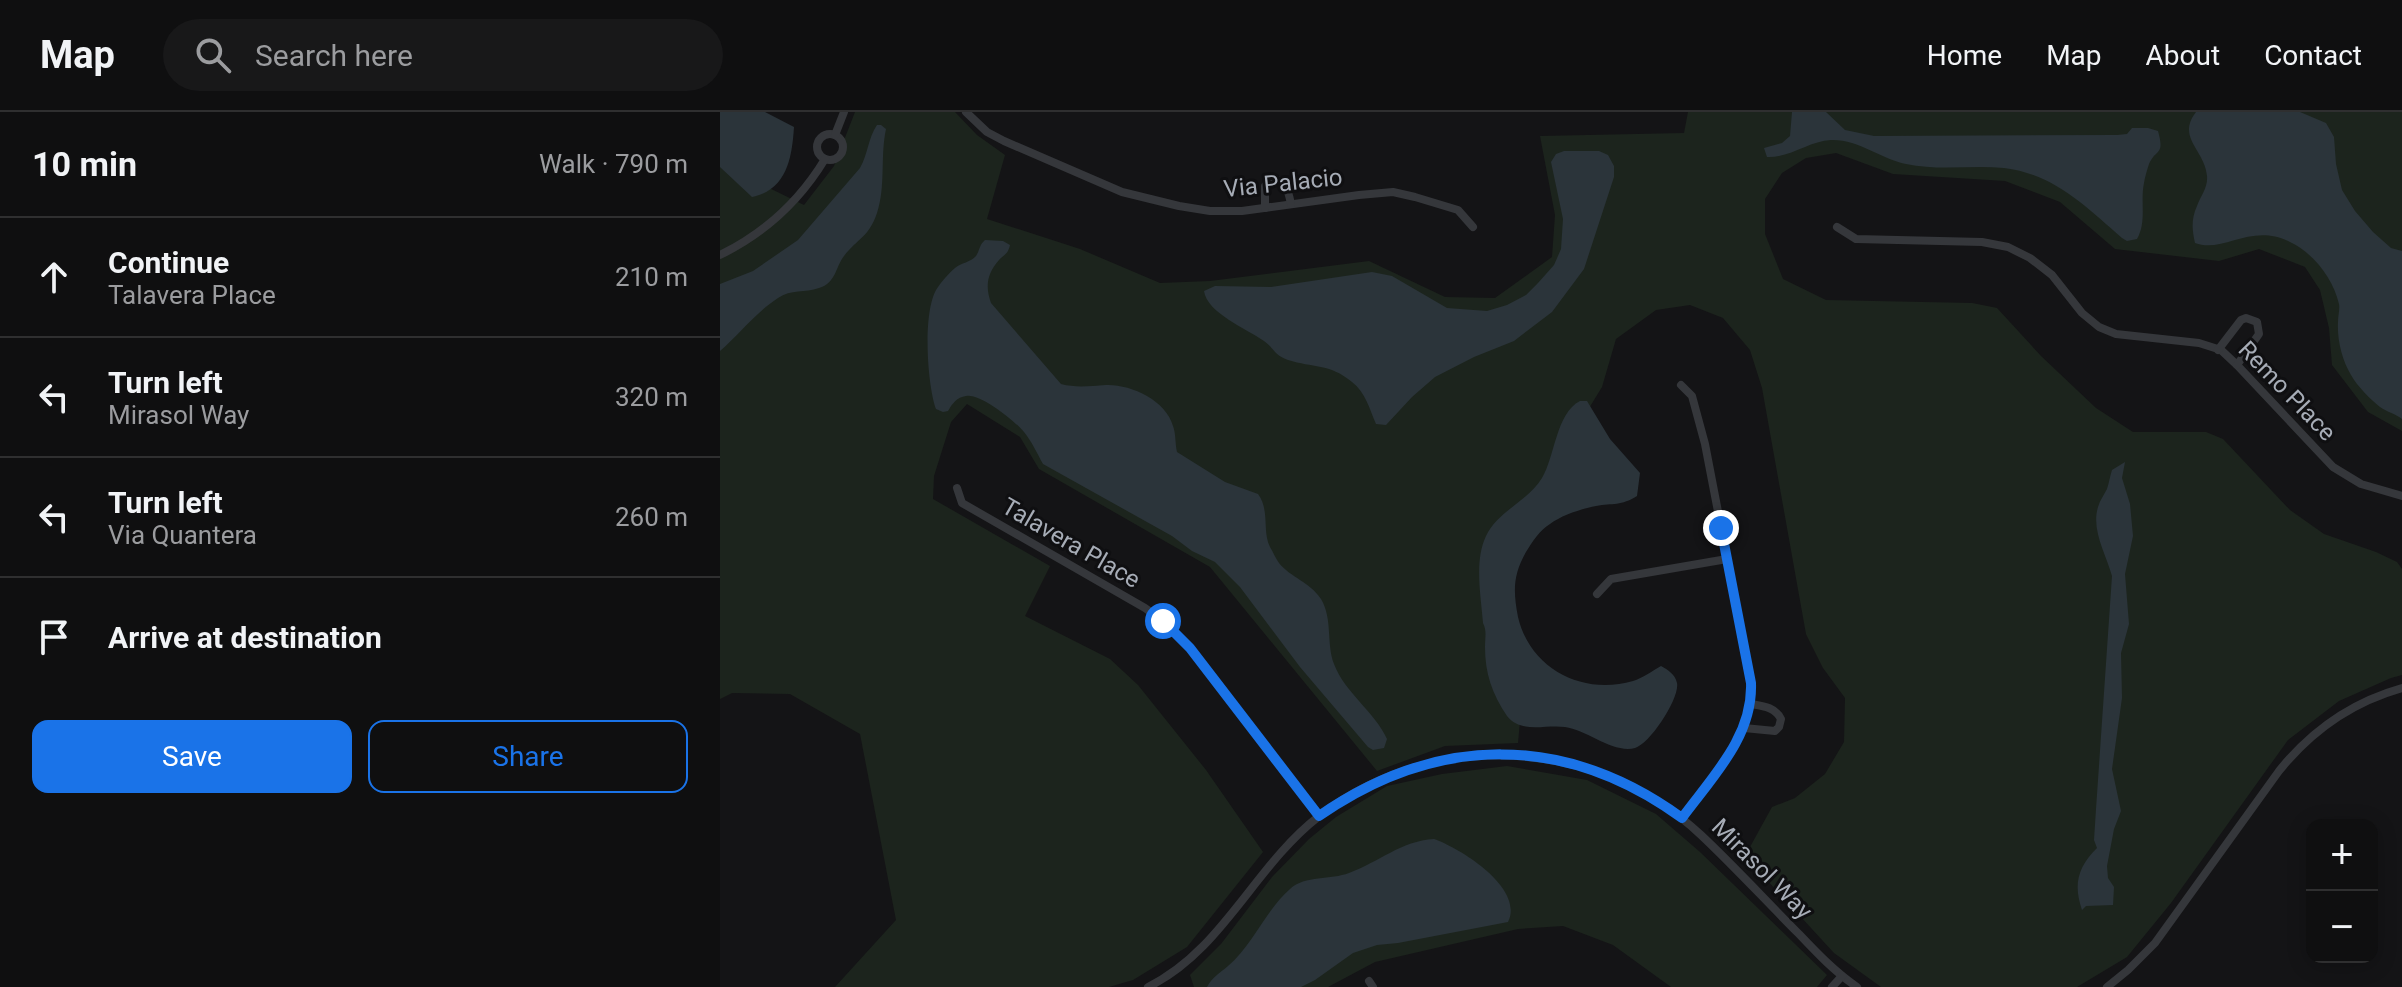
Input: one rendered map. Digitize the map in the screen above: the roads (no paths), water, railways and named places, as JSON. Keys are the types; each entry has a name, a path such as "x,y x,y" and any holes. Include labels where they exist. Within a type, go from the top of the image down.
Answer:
{"street":[{"path":"835,135 844,112"},
{"name":"Via Palacio","path":"966,112 987,132 1004,141 1122,192 1151,201 1210,211 1242,211 1393,192 1458,210 1473,227"},
{"path":"827,134 835,135 843,144 842,152 837,158 825,159 817,148 819,139 827,134"},
{"path":"720,255 775,220 802,193 825,159"},
{"path":"1265,208 1265,186 1273,181 1286,185 1291,204"},
{"name":"Remo Place","path":"1837,227 1856,239 1982,242 2008,247 2030,258 2052,275 2082,313 2099,327 2116,334 2199,343 2218,350 2237,365 2333,467 2361,484 2402,496"},
{"path":"2218,350 2241,320 2246,318 2257,322 2259,334 2237,365"},
{"path":"1681,385 1692,396 1705,444 1751,683 1751,704 1738,741 1682,818"},
{"name":"Talavera Place","path":"957,488 962,503 1163,621 1190,648 1319,816"},
{"path":"1597,594 1611,579 1727,559"},
{"path":"2107,987 2155,943 2279,771 2300,747 2332,720 2352,708 2402,688"},
{"path":"1744,728 1775,731 1779,727 1781,719 1778,712 1751,704"},
{"name":"Mirasol Way","path":"1148,987 1169,975 1202,948 1282,850 1319,816 1363,788 1405,770 1445,760 1491,755 1542,758 1587,768 1630,785 1682,818 1842,976 1857,987"},
{"path":"1832,987 1842,976"}]}
